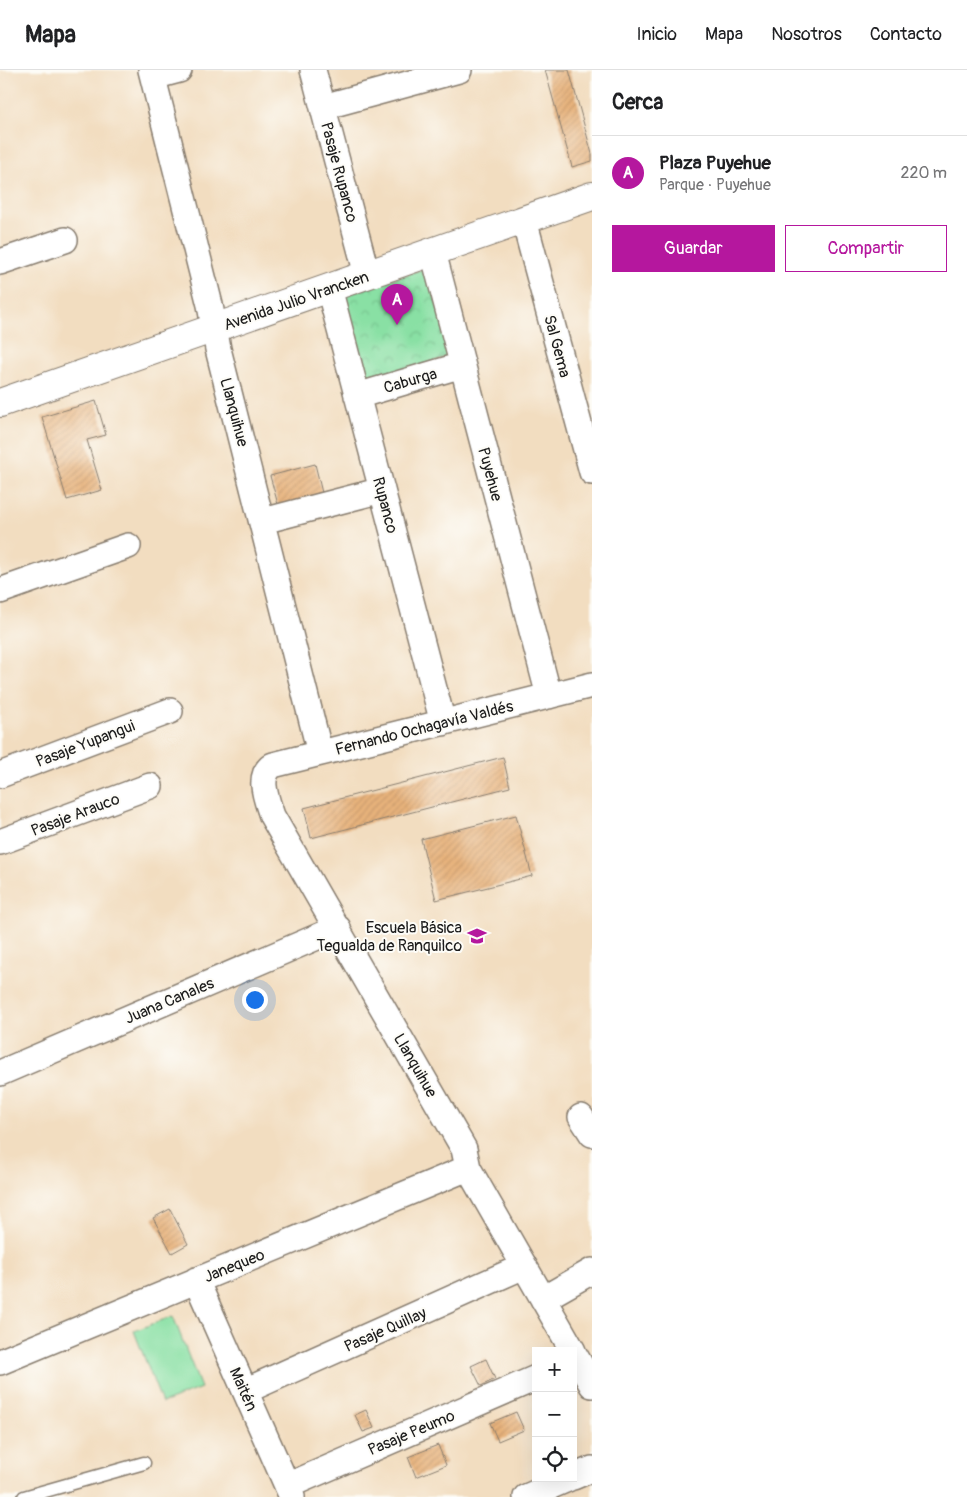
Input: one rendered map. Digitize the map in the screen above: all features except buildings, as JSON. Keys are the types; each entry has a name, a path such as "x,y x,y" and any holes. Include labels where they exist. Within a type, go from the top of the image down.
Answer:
{"street":[{"path":"152,74 179,70"},
{"name":"Pasaje Rupanco","path":"314,70 367,275"},
{"path":"323,107 459,70"},
{"name":"Llanquihue","path":"152,74 320,753"},
{"name":"Avenida Julio Vrancken","path":"0,403 592,196"},
{"name":"Sal Gema","path":"524,220 585,420 592,472"},
{"path":"0,262 65,240"},
{"name":"Puyehue","path":"433,252 549,696"},
{"name":"Rupanco","path":"329,288 443,723"},
{"name":"Caburga","path":"357,396 462,365"},
{"path":"263,521 382,490"},
{"path":"0,591 128,546"},
{"name":"Fernando Ochagavía Valdés","path":"264,779 266,770 273,765 592,685"},
{"name":"Pasaje Yupangui","path":"0,775 170,711"},
{"name":"Llanquihue","path":"264,779 267,802 272,816 464,1149 468,1168 569,1347"},
{"name":"Pasaje Arauco","path":"0,842 150,786"},
{"name":"Juana Canales","path":"0,1073 338,928"},
{"name":"Janequeo","path":"0,1362 468,1168"},
{"name":"Pasaje Quillay","path":"245,1391 524,1266"},
{"path":"543,1298 592,1271"},
{"name":"Maitén","path":"196,1280 289,1492"},
{"name":"Llanquihue","path":"577,1361 592,1385"},
{"name":"Pasaje Peumo","path":"289,1492 532,1380"},
{"path":"577,1476 592,1469"},
{"path":"526,1497 562,1482"}],"lane":[{"path":"24,1497 144,1463"}],"green space":[{"path":"426,268 452,355 364,385 344,295"},
{"path":"173,1316 201,1388 162,1403 134,1331"}],"place":[{"name":"Plaza Puyehue","path":"397,325"},
{"name":"Escuela Básica Tegualda de Ranquilco","path":"477,936"}]}
